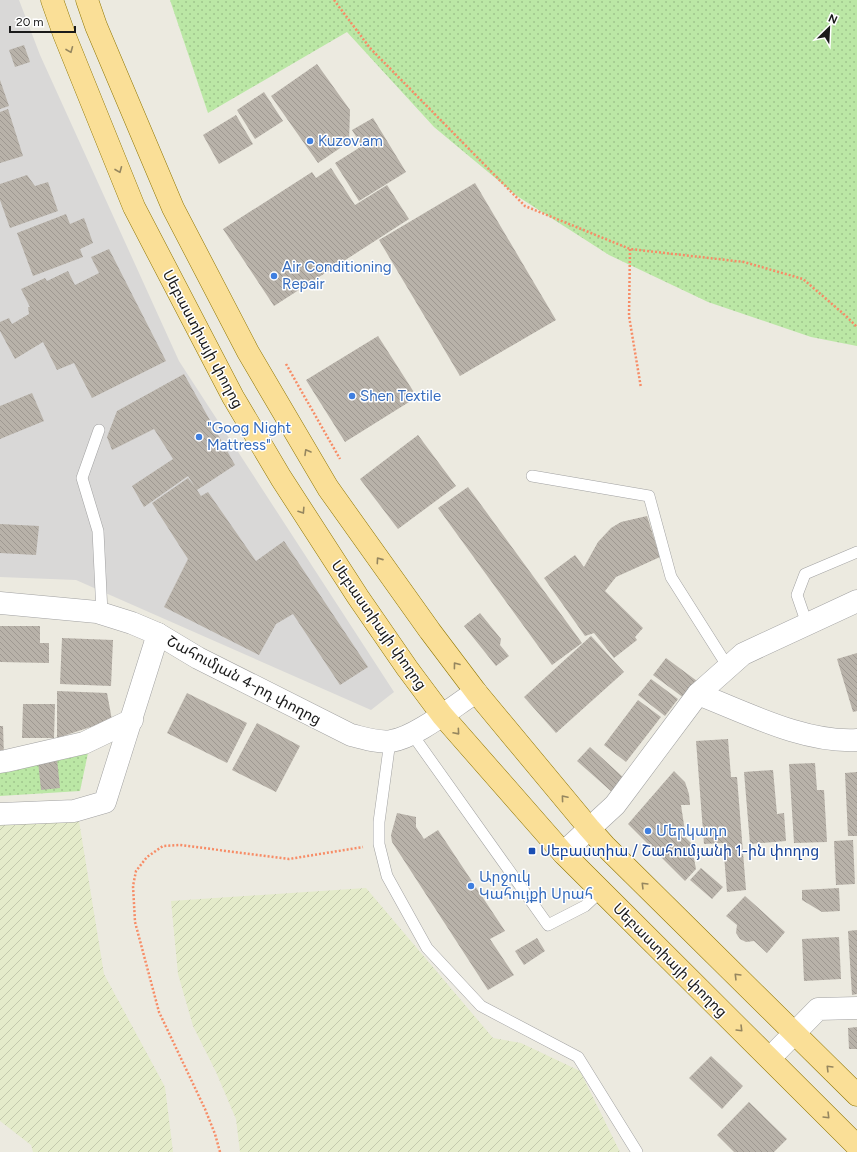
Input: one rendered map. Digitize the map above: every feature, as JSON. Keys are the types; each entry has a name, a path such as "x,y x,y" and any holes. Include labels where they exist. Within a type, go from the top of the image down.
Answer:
{"main road":[{"name":"Սեբաստիայի փողոց","path":"52,0 64,34 134,207 232,397 281,478 358,597 407,668 442,715 563,853 857,1146"},
{"path":"87,0 96,26 173,208 248,352 328,488 430,631 476,692 589,828 605,846 857,1095"}],"street":[{"path":"563,853 615,805 698,694 743,654 857,601"},
{"name":"Շահումյան 4-րդ փողոց","path":"0,604 102,613 132,623 158,634 198,658 351,735 376,741 390,741 412,734 476,692"},
{"path":"0,814 74,811 105,802 158,634"},
{"path":"698,694 790,731 843,740 857,740"},
{"path":"0,762 84,743 132,720"},
{"path":"770,1058 818,1009 857,1008"}],"lane":[{"path":"99,430 82,478 98,531 102,613"},
{"path":"532,476 649,496 671,577 728,667"},
{"path":"806,624 798,595 805,574 857,552"},
{"path":"412,734 548,925 585,906 601,891"},
{"path":"390,741 379,822 379,844 387,876 427,948 481,1006 578,1057 637,1152"}],"path":[{"path":"334,0 370,48 525,206 630,249 744,262 802,279 857,327"},
{"path":"630,249 630,316 641,388"},
{"path":"286,364 340,459"},
{"path":"220,1152 215,1134 205,1109 159,1012 135,922 133,886 136,871 147,857 163,846 180,845 289,859 379,844"}],"shaded area":[{"path":"0,0 19,0 40,55 179,361 394,692 371,710 76,580 0,577"}],"green space":[{"path":"170,0 857,0 857,346 811,337 708,302 609,255 517,196 434,127 347,32 208,113"},
{"path":"88,753 80,791 0,796 0,769"},
{"path":"79,821 104,974 165,1087 173,1152 33,1152 31,1145 0,1121 0,823"},
{"path":"366,888 493,1038 521,1043 580,1071 620,1152 240,1152 236,1119 216,1072 193,1026 178,974 171,901"}],"building":[{"path":"24,45 30,62 15,67 9,50"},
{"path":"317,64 350,110 349,142 318,163 271,96"},
{"path":"0,80 9,106 0,109"},
{"path":"264,92 283,121 255,139 237,110"},
{"path":"8,109 23,156 0,163 0,112"},
{"path":"236,115 253,144 219,164 203,135"},
{"path":"373,118 406,172 359,201 335,163 362,146 352,130"},
{"path":"331,168 355,205 387,185 409,219 274,306 223,229 312,172 316,178"},
{"path":"27,175 35,186 48,182 58,211 10,228 0,200 0,184"},
{"path":"475,183 556,320 460,376 379,240"},
{"path":"66,214 70,224 84,218 93,243 80,249 83,257 33,276 17,233"},
{"path":"109,249 166,361 92,398 74,363 57,370 43,342 15,359 0,331 0,322 9,318 12,324 29,314 28,307 30,307 21,289 45,278 47,281 68,271 75,285 99,273 91,257"},
{"path":"378,336 417,397 345,442 306,380"},
{"path":"184,374 235,465 197,490 201,496 208,492 256,561 284,541 368,667 340,685 293,614 276,624 259,655 164,607 188,559 152,503 188,478 195,487 188,476 144,507 132,486 173,459 154,429 112,450 107,437 117,411"},
{"path":"32,393 44,421 0,439 0,406"},
{"path":"418,435 456,486 398,529 360,479"},
{"path":"468,487 582,643 552,665 438,508"},
{"path":"647,516 660,557 616,577 605,591 643,628 635,637 637,640 614,658 594,633 585,636 544,578 575,555 584,567 598,542 611,528 621,522"},
{"path":"0,524 39,526 36,555 0,553"},
{"path":"480,613 501,639 500,645 509,656 496,666 464,626"},
{"path":"0,626 40,626 40,643 49,643 49,663 0,662"},
{"path":"591,636 624,672 556,733 524,697"},
{"path":"62,638 113,640 111,686 60,684"},
{"path":"857,653 857,711 853,712 837,659"},
{"path":"666,658 697,681 684,698 653,675"},
{"path":"651,679 678,699 665,716 638,695"},
{"path":"57,691 107,693 112,720 57,738"},
{"path":"187,693 247,723 227,763 167,733"},
{"path":"638,700 661,717 626,762 604,745"},
{"path":"23,704 55,704 54,738 22,738"},
{"path":"257,723 300,746 276,792 232,770"},
{"path":"0,726 3,726 4,758 0,758"},
{"path":"728,739 731,777 737,777 746,890 727,892 723,843 704,844 696,741"},
{"path":"590,747 625,779 613,793 577,761"},
{"path":"57,759 60,788 41,790 38,761"},
{"path":"815,763 817,790 824,790 827,842 794,843 789,764"},
{"path":"773,770 777,814 784,813 786,841 750,844 744,772"},
{"path":"674,771 685,782 689,794 690,805 681,805 686,838 691,843 696,869 685,881 628,824"},
{"path":"857,772 857,836 848,836 845,773"},
{"path":"397,813 416,817 416,827 424,839 438,830 505,931 490,939 514,975 488,990 392,842 391,835"},
{"path":"853,840 855,884 836,885 834,841"},
{"path":"701,868 723,887 712,899 690,880"},
{"path":"839,888 840,911 822,912 802,900 802,890"},
{"path":"745,896 785,932 767,953 754,941 746,942 740,939 736,933 737,925 726,916"},
{"path":"857,930 857,994 852,995 848,931"},
{"path":"839,937 841,979 804,981 802,939"},
{"path":"537,938 545,951 524,965 515,951"},
{"path":"857,1027 857,1049 849,1049 848,1028"},
{"path":"711,1056 743,1086 722,1109 689,1078"},
{"path":"749,1102 787,1139 774,1152 734,1152 717,1135"}],"place":[{"name":"Kuzov.am","path":"310,141"},
{"name":"Air Conditioning Repair","path":"274,276"},
{"name":"Shen Textile","path":"352,396"},
{"name":"\"Goog Night Mattress\"","path":"199,437"},
{"name":"Մերկադո","path":"648,831"},
{"name":"Սեբաստիա / Շահումյանի 1-ին փողոց","path":"532,851"},
{"name":"Արջուկ Կահույքի Սրահ","path":"471,886"}]}
